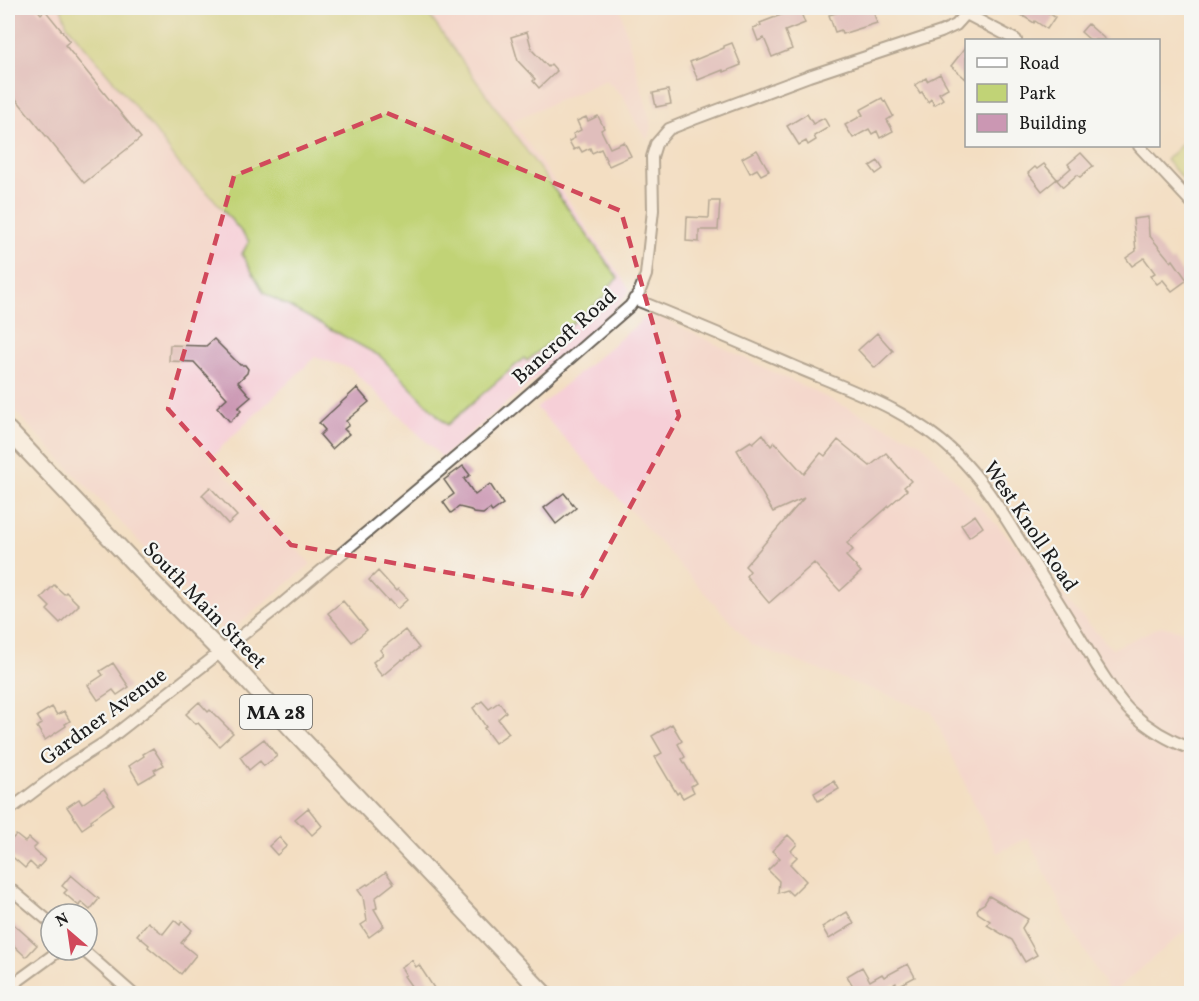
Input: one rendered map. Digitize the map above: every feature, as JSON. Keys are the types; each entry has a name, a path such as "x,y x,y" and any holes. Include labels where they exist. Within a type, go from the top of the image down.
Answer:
{"main road":[{"name":"South Main Street","path":"8,430 544,993"}],"street":[{"path":"955,8 1014,39"},
{"name":"Bancroft Road","path":"221,652 342,554 630,306 639,293 646,275 653,210 652,157 656,144 669,129 809,76 941,32 956,25 966,14"},
{"path":"1140,147 1191,203"},
{"name":"West Knoll Road","path":"634,299 843,386 902,414 932,433 956,453 978,477 1102,674 1129,711 1152,728 1191,749"},
{"name":"Gardner Avenue","path":"8,811 69,765 104,743 221,652"},
{"path":"8,887 39,913"},
{"path":"8,988 44,962"},
{"path":"97,962 133,993"}],"highlighted area":[{"path":"387,113 621,211 679,416 582,596 291,545 168,409 234,176"}],"shaded area":[{"path":"8,8 620,8 651,124 648,140 636,123 623,96 606,80 512,121 630,290 618,306 583,339 442,457 350,368 315,357 210,458 311,564 227,634 8,404"},
{"path":"651,313 921,443 1112,649 1161,626 1191,633 1191,926 1112,993 1076,936 1028,838 997,853 932,712 752,645 537,408"}],"green space":[{"path":"61,8 424,8 618,278 606,289 609,293 527,361 524,358 447,425 380,356 264,293 242,254 249,241 212,197 182,168 155,131 67,25"},
{"path":"1191,135 1191,188 1166,160"}],"building":[{"path":"8,8 36,8 41,14 45,10 70,41 65,45 141,138 84,183 8,89"},
{"path":"799,8 805,23 785,31 792,49 772,57 764,38 758,41 753,28"},
{"path":"852,8 872,8 877,23 842,34 841,30 835,32 829,15"},
{"path":"1010,8 1040,8 1055,17 1047,29"},
{"path":"1088,24 1105,39 1089,39 1081,32"},
{"path":"527,32 532,50 548,67 551,64 557,71 539,88 533,81 535,79 518,61 511,37"},
{"path":"732,43 741,65 698,80 690,62"},
{"path":"965,48 965,78 951,66"},
{"path":"940,74 948,88 939,93 943,99 934,105 931,99 928,102 915,85 926,78 927,81"},
{"path":"668,90 671,104 656,107 653,93"},
{"path":"882,98 893,116 887,120 893,131 880,138 877,131 872,134 869,129 853,138 845,125 863,115 860,110"},
{"path":"807,114 813,124 824,118 829,127 814,136 816,140 808,145 806,141 799,145 787,126"},
{"path":"598,116 604,128 601,130 610,148 624,142 631,156 609,166 601,149 592,153 590,148 582,152 579,147 574,150 569,141 575,138 573,134 581,130 577,121 586,117 588,121"},
{"path":"757,150 769,171 761,175 757,169 750,173 742,158"},
{"path":"1081,153 1093,166 1080,177 1077,175 1063,187 1057,180 1071,168 1068,164"},
{"path":"878,161 883,169 876,174 870,166"},
{"path":"1044,164 1057,179 1042,191 1028,173"},
{"path":"710,201 720,201 718,230 699,230 699,242 686,241 687,217 709,218"},
{"path":"1148,217 1149,235 1171,262 1173,260 1187,280 1172,291 1163,280 1157,284 1150,276 1155,273 1144,258 1132,266 1126,258 1136,251 1133,219"},
{"path":"877,333 893,351 875,368 858,350"},
{"path":"214,339 240,365 245,365 248,369 238,382 251,397 238,408 241,411 230,422 217,407 227,398 194,362 169,361 170,345 206,346"},
{"path":"357,388 369,402 346,421 349,425 344,429 349,434 332,449 320,435 325,430 319,423"},
{"path":"763,434 771,446 775,442 804,474 821,453 825,456 838,440 870,466 886,453 911,481 904,487 907,490 847,543 853,550 846,556 861,572 840,591 814,563 769,603 746,576 750,571 745,566 804,498 773,512 737,450 751,441 753,443"},
{"path":"463,466 470,475 464,479 475,495 490,484 503,504 492,512 490,509 483,514 473,513 471,510 459,507 451,513 443,502 454,494 444,480"},
{"path":"210,487 237,516 228,524 202,495"},
{"path":"564,493 576,508 556,524 544,508"},
{"path":"975,515 983,527 969,537 961,525"},
{"path":"378,571 396,591 398,589 408,599 397,609 369,580"},
{"path":"54,585 64,594 66,592 79,605 60,623 47,610 50,607 41,598"},
{"path":"343,601 367,630 352,642 328,613"},
{"path":"405,630 419,648 382,676 373,662 383,654 380,650"},
{"path":"113,663 129,687 117,695 113,690 98,700 88,685 103,675 100,671"},
{"path":"482,701 489,709 499,702 506,712 498,719 509,733 495,743 473,708"},
{"path":"199,702 233,733 219,746 198,723 196,724 186,714"},
{"path":"52,707 57,715 64,711 70,721 45,740 37,727 42,724 37,716"},
{"path":"672,724 682,741 678,744 685,757 682,759 696,783 691,786 694,792 683,798 679,792 677,794 655,757 662,753 652,736"},
{"path":"264,739 277,756 264,766 260,761 249,770 240,757"},
{"path":"153,748 164,765 154,770 156,773 139,783 129,766"},
{"path":"834,781 839,789 818,801 814,793"},
{"path":"104,789 114,804 82,829 67,807 79,799 82,804"},
{"path":"308,808 322,826 312,835 295,819"},
{"path":"16,835 25,842 29,838 37,845 33,849 45,860 37,869 30,862 25,868 8,853 8,836 12,839"},
{"path":"788,835 797,844 791,851 797,857 790,864 806,881 792,895 787,890 778,893 779,881 768,870 780,858 772,851"},
{"path":"279,837 287,846 277,855 269,846"},
{"path":"386,872 394,883 375,898 377,908 374,909 384,926 369,937 361,925 367,921 363,897 358,890"},
{"path":"71,875 99,899 97,902 74,902 64,893 67,890 62,886"},
{"path":"989,896 1028,919 1022,928 1037,955 1025,962 1012,940 987,925 990,921 977,910"},
{"path":"847,912 854,924 829,939 822,927"},
{"path":"8,919 37,945 26,957 8,940"},
{"path":"174,920 180,925 182,921 192,930 181,943 196,955 181,974 137,935 148,922 163,934"},
{"path":"412,960 416,967 419,965 434,988 426,993 416,993 404,976 406,975 401,967"},
{"path":"908,964 915,977 898,986 896,983 879,993 857,993 847,976 862,967 870,981 882,974 884,977"}]}
